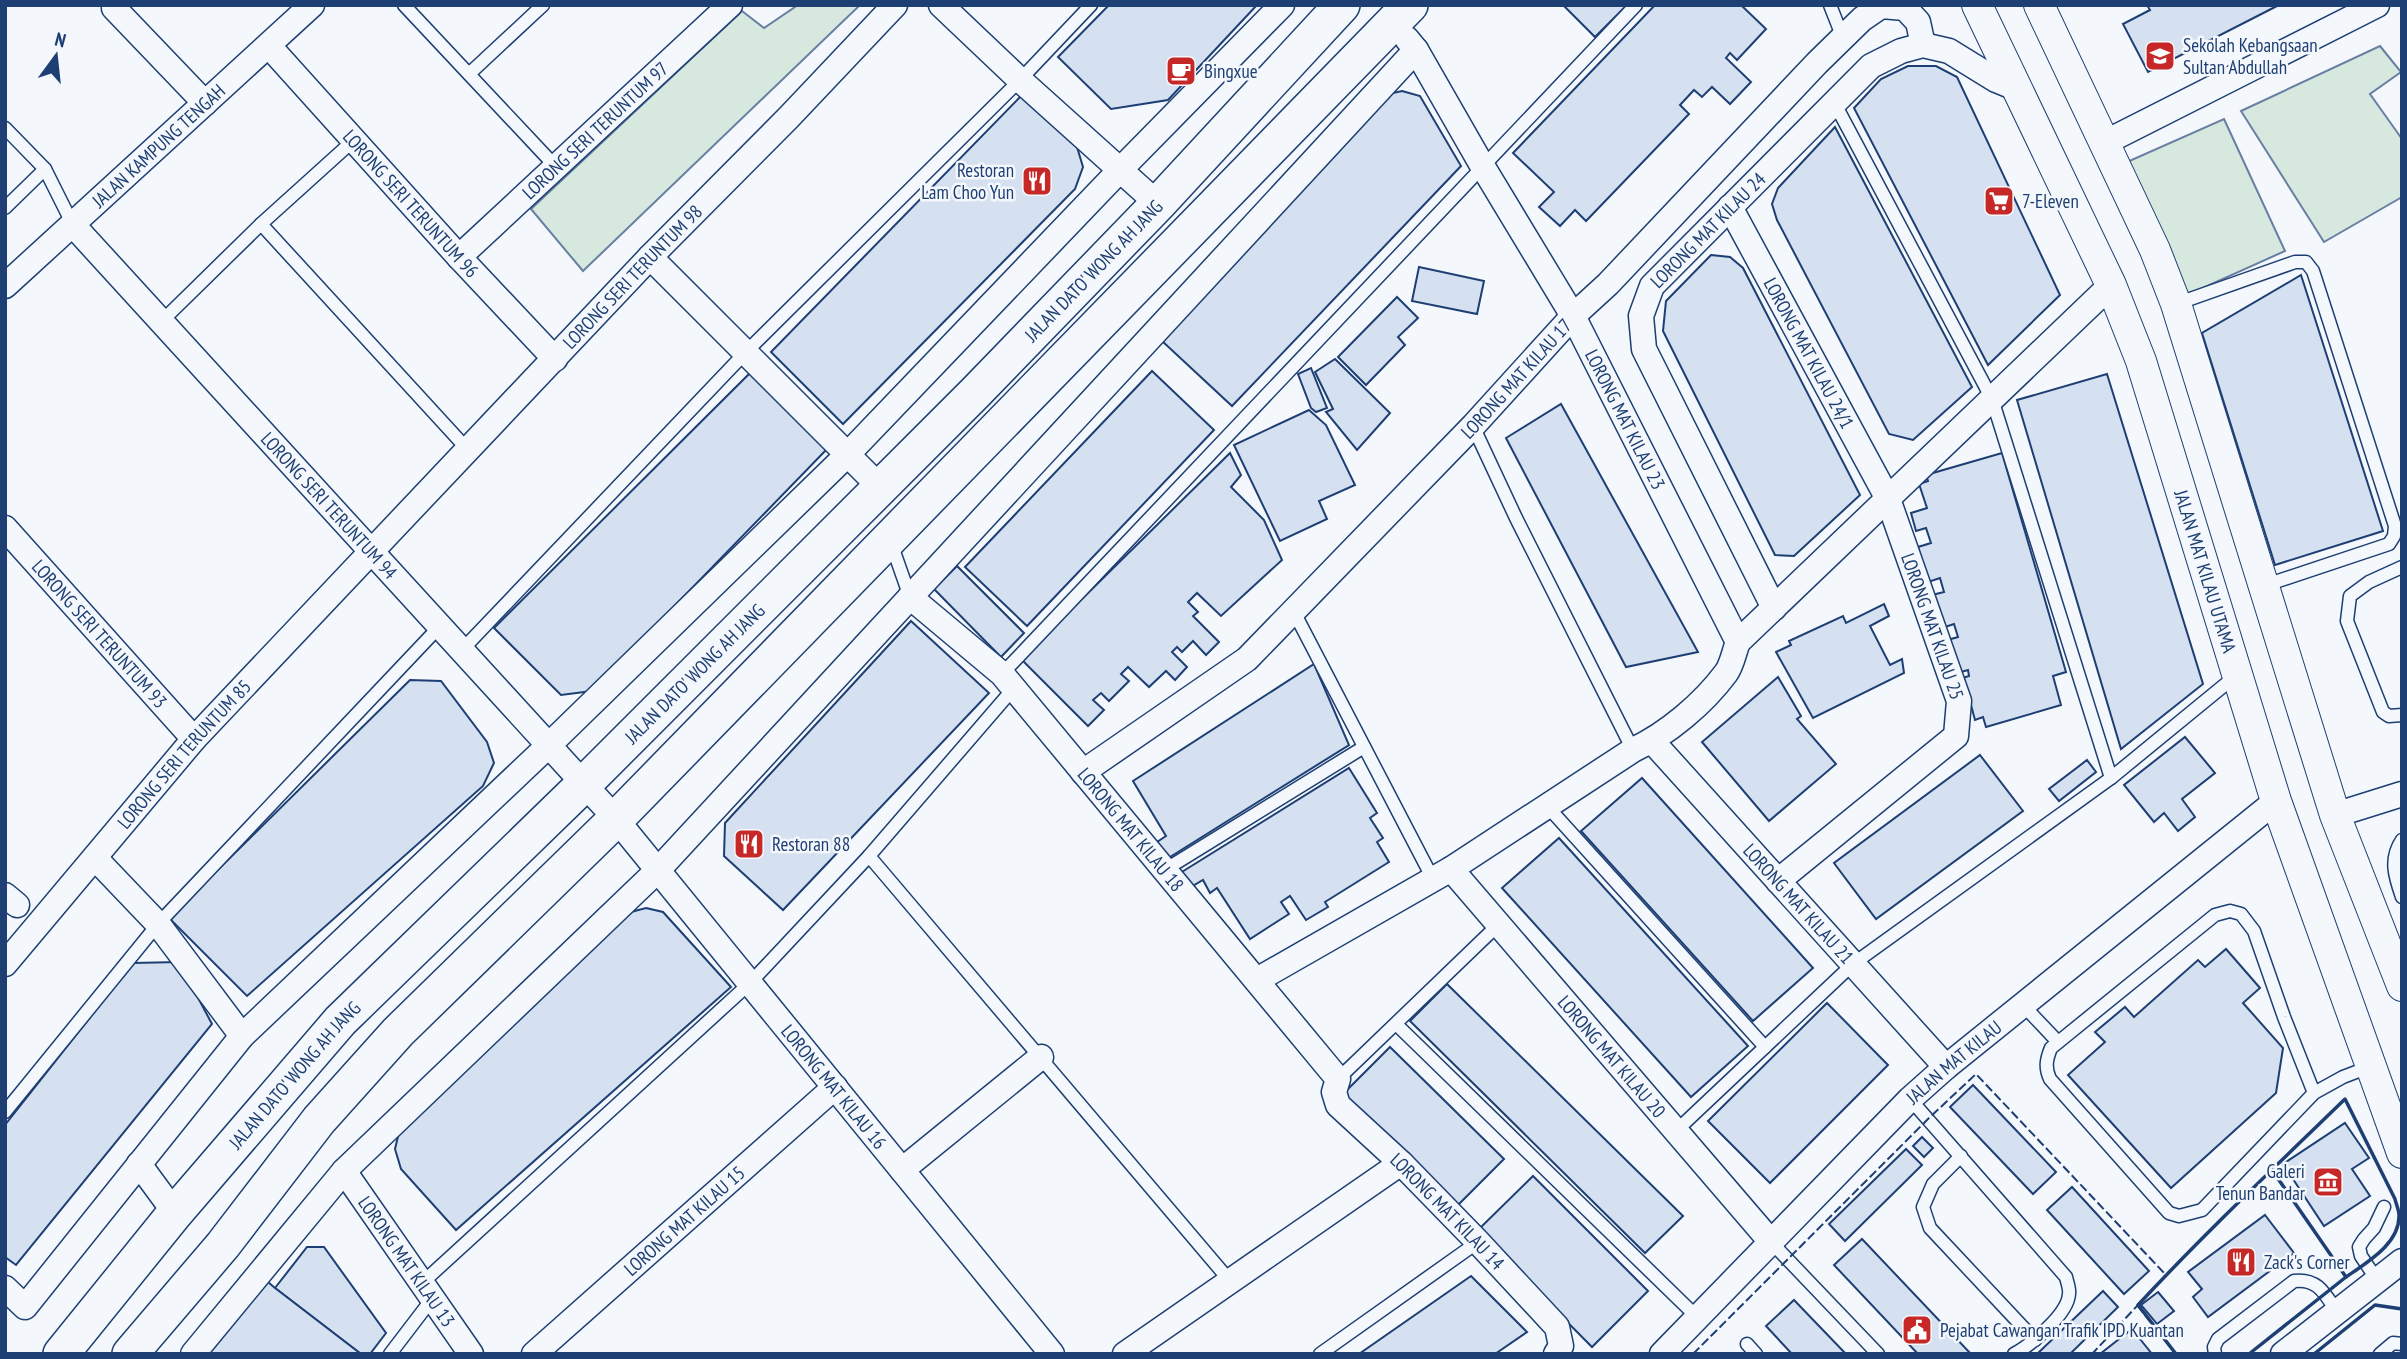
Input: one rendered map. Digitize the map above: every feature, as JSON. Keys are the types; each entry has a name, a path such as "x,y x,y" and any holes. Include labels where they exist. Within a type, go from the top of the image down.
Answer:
{"main road":[{"name":"JALAN DATO' WONG AH JANG","path":"61,1354 175,1213 340,1021 584,784 881,488 1158,204 1342,5"},
{"path":"130,1354 223,1245 319,1120 398,1032 617,819 1401,14"}],"street":[{"name":"LORONG SERI TERUNTUM 97","path":"458,257 730,5"},
{"name":"LORONG SERI TERUNTUM 98","path":"371,551 469,451 650,257 895,5"},
{"path":"942,5 1020,80 1158,204"},
{"path":"5,1287 26,1307 242,1036 549,745 847,455 1282,5"},
{"name":"JALAN MAT KILAU UTAMA","path":"1977,5 2111,285 2141,361 2276,801 2402,1153"},
{"path":"2039,5 2154,250 2176,304 2335,815 2402,986"},
{"path":"2104,143 2377,5"},
{"name":"LORONG MAT KILAU 17","path":"1083,772 1247,659 1473,426 1573,316 1608,284 1862,19 1881,6 1905,8 1918,22 1923,45"},
{"path":"114,8 205,103"},
{"name":"JALAN KAMPUNG TENGAH","path":"5,286 269,46 303,8"},
{"name":"LORONG MAT KILAU 23","path":"1401,14 1416,50 1573,316 1738,642"},
{"path":"1923,45 1949,51 1996,80 2018,89"},
{"name":"LORONG MAT KILAU 24","path":"1774,608 1644,349 1642,316 1652,286 1871,66 1901,51 1923,45"},
{"name":"LORONG SERI TERUNTUM 96","path":"269,46 458,257 555,359"},
{"path":"193,1354 344,1171 658,870 1416,50"},
{"name":"LORONG MAT KILAU 24/1","path":"1730,206 1888,499"},
{"name":"LORONG SERI TERUNTUM 94","path":"73,225 617,819"},
{"path":"650,257 881,488"},
{"path":"1256,980 1442,874 1642,746 1701,700 1727,671 1738,642 2111,285"},
{"name":"LORONG MAT KILAU 25","path":"1778,881 1956,736 1959,701 1888,499"},
{"name":"LORONG SERI TERUNTUM 93","path":"5,528 194,739"},
{"name":"LORONG SERI TERUNTUM 85","path":"5,964 194,739 371,551"},
{"name":"LORONG MAT KILAU 18","path":"910,597 1008,681 1338,1079"},
{"name":"LORONG MAT KILAU 21","path":"1642,746 1778,881 1945,1067"},
{"path":"2335,815 2402,794"},
{"name":"JALAN MAT KILAU","path":"1662,1354 1910,1099 1945,1067 2276,801"},
{"name":"LORONG MAT KILAU 16","path":"617,819 1052,1354"},
{"path":"95,858 158,924 242,1036"},
{"name":"LORONG MAT KILAU 20","path":"1442,874 1499,924 1772,1243"},
{"path":"902,1170 1041,1057"},
{"name":"LORONG MAT KILAU 14","path":"1338,1079 1334,1092 1338,1105 1401,1163 1557,1327 1559,1350"},
{"name":"LORONG MAT KILAU 15","path":"534,1354 835,1087"},
{"path":"1125,1354 1401,1163"},
{"path":"139,1164 175,1213"},
{"name":"LORONG MAT KILAU 13","path":"344,1171 471,1354"},
{"path":"2283,1354 2402,1261"}],"lane":[{"path":"404,5 556,167"},
{"path":"469,74 543,5"},
{"path":"461,650 745,353 1020,80 1091,5"},
{"path":"390,1354 427,1291 750,983 869,856 1008,681 1636,5"},
{"path":"1830,5 1843,38"},
{"path":"1834,102 1992,399 2111,778"},
{"path":"5,128 45,169 73,225"},
{"path":"161,322 261,224 354,141"},
{"path":"5,208 45,169"},
{"path":"261,224 469,451"},
{"path":"2176,304 2295,262 2306,262 2313,271 2395,526 2394,536 2389,544 2263,586"},
{"path":"1473,426 1516,518 1642,746"},
{"path":"890,539 910,597"},
{"path":"2402,567 2369,582 2350,596 2347,621 2383,712 2389,716 2402,715"},
{"path":"1294,612 1364,747 1442,874"},
{"path":"5,1112 158,924 440,626"},
{"path":"1675,1132 1853,964 2111,778 2238,674"},
{"path":"1163,871 1364,747"},
{"path":"1547,806 1765,1047"},
{"path":"2402,840 2394,860 2395,876 2402,897"},
{"path":"869,856 1230,1281"},
{"path":"2315,1093 2284,1017 2254,931 2241,914 2230,911 2215,915 2051,1048 2047,1059 2050,1079 2169,1213 2179,1216 2202,1210 2315,1093 2343,1077 2370,1067"},
{"path":"1338,1079 1499,924"},
{"path":"2022,1004 2058,1042"},
{"path":"1396,1024 1698,1318"},
{"path":"1910,1099 2066,1278 2070,1295 2061,1312 2035,1340 2014,1354"},
{"path":"1961,1156 1933,1184 1923,1207 1930,1228 2035,1340"},
{"path":"2377,1280 2361,1256 2359,1247 2374,1228 2384,1208"},
{"path":"1320,1354 1478,1242"},
{"path":"1772,1243 1878,1354"},
{"path":"2214,1354 2218,1339 2294,1281 2306,1279 2317,1285 2337,1312"},
{"path":"2380,1354 2393,1343 2402,1344"}],"shaded area":[{"path":"798,5 860,5 583,271 531,209 742,11 764,28"},
{"path":"2380,46 2401,72 2370,94 2402,139 2402,197 2324,242 2241,111"},
{"path":"2224,119 2285,251 2185,296 2127,162"}],"building":[{"path":"1109,5 1257,5 1168,100 1111,109 1058,57"},
{"path":"1563,5 1627,5 1595,37"},
{"path":"1655,5 1741,5 1766,29 1737,60 1730,53 1726,58 1751,82 1730,104 1712,87 1702,97 1694,90 1680,105 1689,114 1586,221 1575,210 1560,226 1539,207 1554,192 1513,153"},
{"path":"2147,5 2279,5 2148,72 2123,24 2150,10"},
{"path":"1908,66 1936,66 1957,77 2060,295 1988,365 1854,108 1881,79"},
{"path":"1402,91 1420,96 1461,166 1232,406 1162,341 1384,95"},
{"path":"1022,95 1077,147 1083,167 1075,189 843,424 771,352"},
{"path":"1835,127 1972,387 1913,440 1889,434 1777,220 1772,204 1778,188"},
{"path":"1711,255 1730,257 1743,268 1860,495 1794,556 1775,555 1663,331 1666,301"},
{"path":"1419,267 1484,281 1477,314 1412,301"},
{"path":"2301,275 2383,531 2275,565 2202,333"},
{"path":"1397,297 1418,318 1398,337 1405,345 1366,385 1338,357"},
{"path":"1335,359 1390,413 1357,450 1326,412 1333,409 1315,372"},
{"path":"1311,368 1327,408 1316,412 1311,408 1298,374"},
{"path":"1152,371 1214,430 1027,626 965,567"},
{"path":"750,373 828,448 592,691 561,695 494,628"},
{"path":"2107,374 2203,684 2121,749 2017,400"},
{"path":"1561,404 1698,652 1626,667 1506,438"},
{"path":"1309,410 1326,425 1355,485 1319,501 1327,519 1280,541 1234,445"},
{"path":"1230,453 1241,475 1231,487 1264,520 1282,560 1221,616 1197,593 1188,602 1198,612 1193,616 1219,642 1206,655 1193,641 1182,652 1177,647 1172,652 1187,667 1175,680 1166,671 1149,687 1128,667 1121,674 1129,681 1109,701 1101,693 1093,700 1104,710 1088,726 1021,659"},
{"path":"2002,453 2066,672 2053,676 2061,705 1986,727 1983,717 1975,720 1971,705 1963,707 1956,680 1969,676 1968,670 1954,674 1944,641 1958,637 1954,624 1942,628 1932,595 1944,592 1940,578 1928,582 1918,547 1931,543 1926,528 1916,531 1911,513 1927,508 1919,484 1928,481 1926,475"},
{"path":"957,566 1024,633 1001,657 934,589"},
{"path":"1884,604 1889,616 1870,626 1890,665 1902,659 1904,673 1813,718 1776,652 1791,645 1789,641 1843,616 1846,623"},
{"path":"911,621 989,693 783,910 724,856 725,823"},
{"path":"1314,664 1349,745 1162,862 1151,846 1166,836 1133,781"},
{"path":"1778,677 1801,716 1797,719 1836,764 1769,821 1702,742"},
{"path":"410,680 441,681 487,742 494,763 483,786 247,996 169,918"},
{"path":"2185,737 2215,773 2182,799 2195,817 2178,831 2164,813 2154,822 2124,785"},
{"path":"1980,755 2023,811 1876,919 1834,863"},
{"path":"2087,760 2096,772 2059,801 2049,789"},
{"path":"1349,768 1377,813 1370,818 1383,838 1377,842 1389,862 1325,902 1328,907 1306,920 1290,896 1281,902 1289,914 1250,939 1217,888 1210,893 1203,880 1186,890 1177,875"},
{"path":"1642,778 1813,968 1753,1021 1581,831"},
{"path":"1559,838 1748,1046 1691,1097 1502,888"},
{"path":"646,908 663,912 731,987 456,1230 401,1169 395,1149 400,1128 631,912"},
{"path":"2226,949 2260,988 2243,1003 2283,1048 2276,1093 2171,1188 2068,1075 2105,1042 2095,1032 2125,1007 2134,1017 2198,960 2205,967"},
{"path":"179,962 212,1024 16,1265 5,1257 5,1125 133,963"},
{"path":"1447,984 1683,1216 1645,1253 1410,1021"},
{"path":"1827,1003 1888,1065 1770,1183 1708,1121"},
{"path":"1390,1047 1504,1159 1456,1207 1342,1095"},
{"path":"1973,1085 2056,1172 2033,1194 1950,1107"},
{"name":"Galeri Tenun Bandar","path":"2345,1123 2369,1158 2352,1169 2370,1196 2324,1226 2283,1164"},
{"path":"1922,1137 1933,1148 1924,1157 1913,1146"},
{"path":"1906,1149 1922,1165 1845,1241 1829,1224"},
{"path":"1533,1176 1648,1291 1592,1347 1477,1231"},
{"path":"2072,1187 2149,1271 2124,1294 2047,1210"},
{"name":"Zack's Corner","path":"2265,1215 2294,1253 2208,1317 2193,1297 2202,1289 2188,1272"},
{"path":"1862,1239 1971,1354 1918,1354 1834,1265"},
{"path":"307,1247 324,1247 386,1333 370,1354 361,1354 275,1288"},
{"path":"1471,1276 1527,1332 1495,1354 1359,1354"},
{"path":"268,1282 275,1288 361,1354 199,1354"},
{"path":"2103,1291 2118,1307 2070,1354 2037,1354"},
{"path":"2158,1292 2174,1311 2157,1324 2141,1305"},
{"path":"1794,1300 1846,1354 1792,1354 1766,1326"},
{"path":"2132,1329 2152,1354 2100,1354"}],"fence":[{"path":"1693,1354 1976,1074 2166,1275 2092,1354"},
{"path":"2137,1305 2176,1354"}],"wall":[{"path":"2176,1354 2138,1305 2266,1175 2345,1099 2395,1199 2399,1215 2394,1235 2380,1252 2346,1277 2272,1170"},
{"path":"2249,1354 2346,1277"},
{"path":"2314,1354 2375,1305 2402,1309"}],"place":[{"name":"Sekolah Kebangsaan Sultan Abdullah","path":"2160,56"},
{"name":"Bingxue","path":"1181,71"},
{"name":"Restoran Lam Choo Yun","path":"1037,181"},
{"name":"7-Eleven","path":"1999,201"},
{"name":"Restoran 88","path":"749,844"},
{"name":"Galeri Tenun Bandar","path":"2328,1182"},
{"name":"Zack's Corner","path":"2241,1262"},
{"name":"Pejabat Cawangan Trafik IPD Kuantan","path":"1917,1330"}]}
